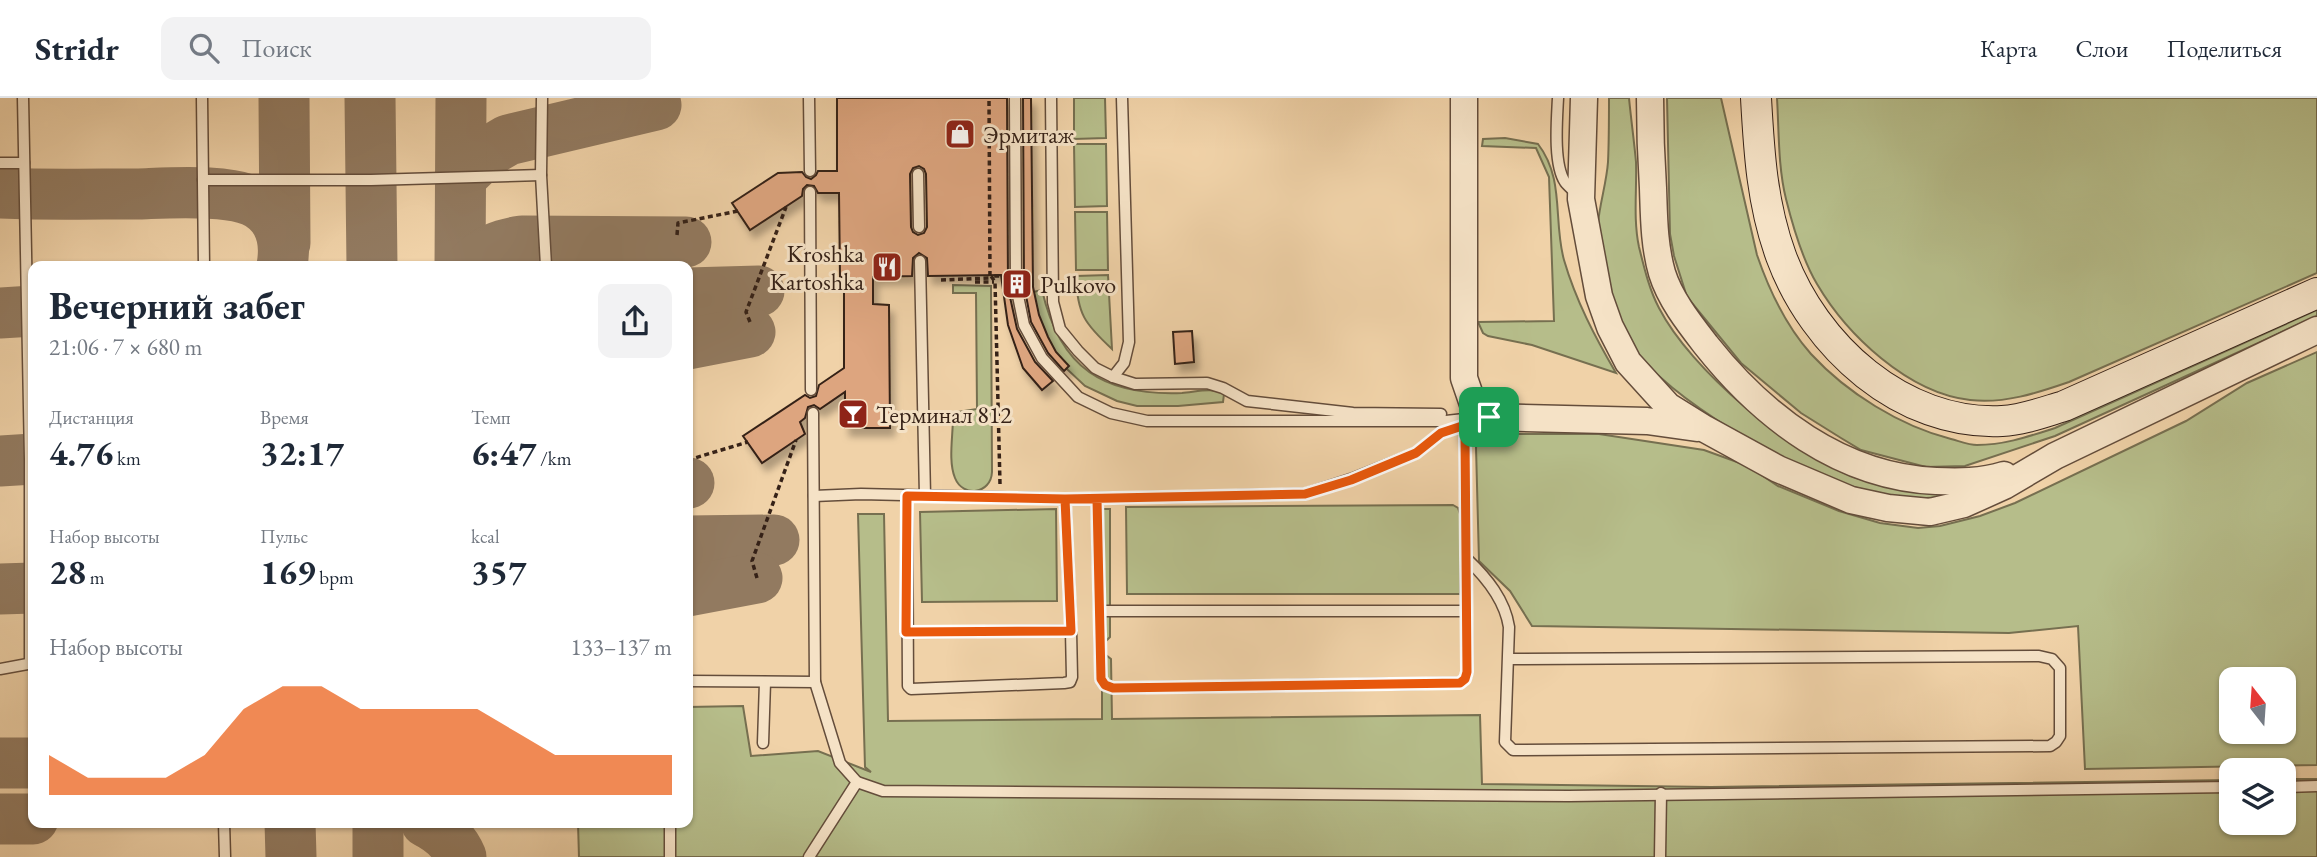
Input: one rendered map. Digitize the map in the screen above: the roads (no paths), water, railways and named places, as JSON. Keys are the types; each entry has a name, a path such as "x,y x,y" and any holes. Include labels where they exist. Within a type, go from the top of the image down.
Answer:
{"main road":[{"path":"1756,98 1759,161 1767,207 1781,257 1807,309 1860,369 1887,389 1934,413 1982,421 2004,421 2064,406 2317,293"}],"street":[{"path":"1464,98 1464,378 1474,407 1489,417 1647,422 1705,429"},
{"path":"1584,98 1581,199 1599,296 1609,327 1628,362 1668,406 1705,429 1777,469 1851,500 1888,508 1930,512 1964,504 2004,486 2055,456 2317,330"},
{"path":"1650,110 1654,235 1662,274 1681,312 1698,335 1726,370 1775,417 1826,451 1870,471 1909,480 1977,482 2055,456"}],"lane":[{"path":"23,98 28,360"},
{"path":"202,98 204,261"},
{"path":"542,98 541,175 546,261"},
{"path":"809,98 810,171"},
{"path":"1015,98 1016,286 1024,325 1042,358 1078,397 1111,413 1147,421 1446,421 1489,417"},
{"path":"1051,98 1053,302 1060,329 1095,368 1135,384 1207,383 1247,401 1353,413 1489,417"},
{"path":"1113,377 1124,363 1129,342 1122,98"},
{"path":"1558,98 1560,166 1565,182 1581,199"},
{"path":"0,163 24,163"},
{"path":"918,174 919,227"},
{"path":"203,180 371,180 541,175"},
{"path":"810,192 811,390"},
{"path":"920,261 925,496"},
{"path":"813,413 815,682 840,763 857,782 883,791 1569,796 2219,787"},
{"path":"814,496 861,494 1097,499 1305,494 1351,480 1416,453 1441,433 1489,417"},
{"path":"1097,499 1101,679 1105,685 1113,688 1460,683 1467,672 1465,437 1489,417"},
{"path":"907,496 906,680 911,689 1070,682 1071,631 1065,499"},
{"path":"1467,559 1481,572 1507,613 1505,742 1513,751 2050,746 2060,736 2060,668 2052,659 2039,656 1508,659"},
{"path":"1100,611 1466,611"},
{"path":"906,632 1071,631"},
{"path":"0,669 28,664"},
{"path":"693,681 815,682"},
{"path":"763,743 765,681"},
{"path":"809,857 857,782"},
{"path":"2296,787 2317,786"},
{"path":"1660,857 1661,793"},
{"path":"224,828 225,857"},
{"path":"670,828 670,857"}],"place":[{"name":"Эрмитаж","path":"960,134"},
{"name":"Kroshka Kartoshka","path":"887,267"},
{"name":"Pulkovo","path":"1017,284"},
{"name":"Терминал 812","path":"853,414"}]}
